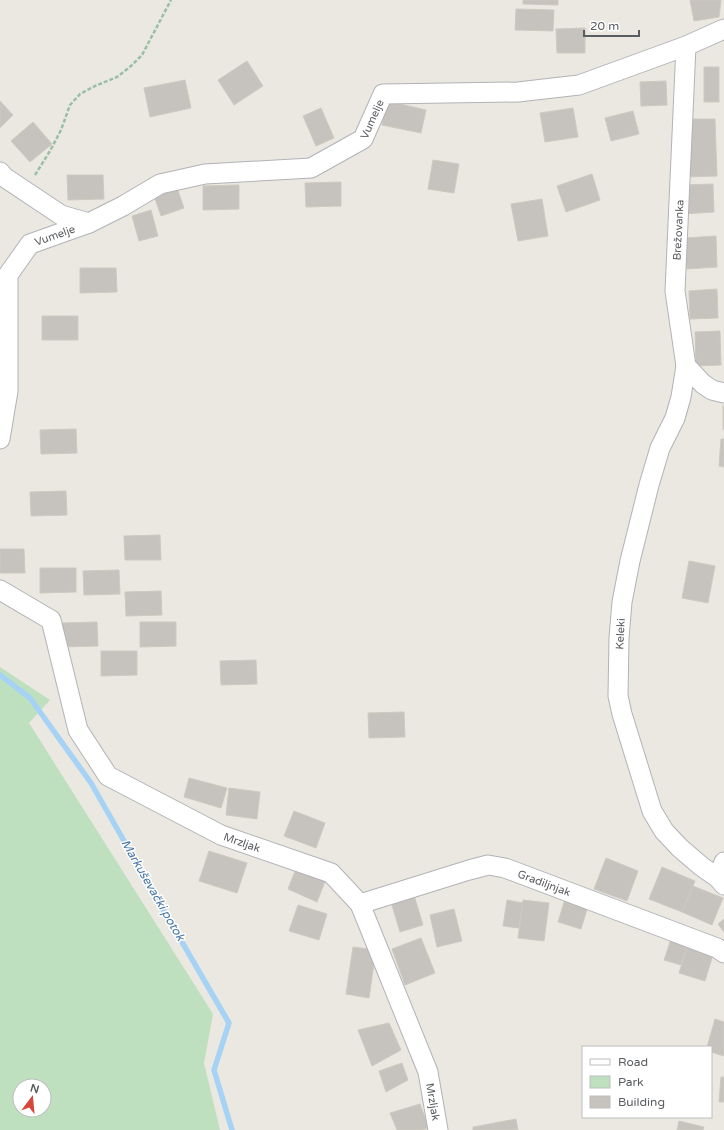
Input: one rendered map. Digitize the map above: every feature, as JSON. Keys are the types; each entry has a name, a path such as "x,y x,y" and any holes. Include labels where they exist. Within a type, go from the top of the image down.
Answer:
{"street":[{"path":"686,46 724,29"},
{"name":"Vumelje","path":"0,439 8,391 8,275 30,244 89,222 123,206 160,184 205,174 311,168 363,139 383,94 518,92 579,85 686,46"},
{"name":"Brežovanka","path":"686,46 675,291 686,366"},
{"name":"Vumelje","path":"0,172 4,177 61,215 89,222"},
{"path":"686,366 703,384 712,390 724,393"},
{"name":"Keleki","path":"686,366 681,397 675,418 660,448 630,561 622,602 619,638 618,696 622,714 652,811 664,831 680,848 701,866 722,875"},
{"name":"Mrzljak","path":"0,590 51,620 78,730 108,776 221,835 332,873 360,904 428,1072 438,1130"},
{"name":"Gradiljnjak","path":"360,904 488,865 505,868 717,948 724,953"}],"path":[{"path":"25,191 50,151 61,130 70,105 80,94 117,77 142,55 171,0"}],"green space":[{"path":"0,667 50,700 29,723 213,1014 204,1063 220,1130 0,1130"}],"building":[{"path":"523,0 558,0 558,5 523,4"},
{"path":"690,0 721,0 719,17 694,21"},
{"path":"516,9 554,10 553,31 515,30"},
{"path":"585,28 585,53 557,53 556,29"},
{"path":"247,61 263,86 234,105 218,80"},
{"path":"704,67 719,67 719,102 704,102"},
{"path":"185,80 191,108 150,117 144,88"},
{"path":"666,81 667,105 641,106 640,82"},
{"path":"0,101 13,115 0,128"},
{"path":"387,101 426,110 421,133 382,125"},
{"path":"321,108 334,138 316,146 303,116"},
{"path":"573,108 578,137 545,142 540,113"},
{"path":"633,111 639,134 611,141 605,118"},
{"path":"684,119 715,119 717,176 685,177"},
{"path":"33,122 52,144 30,162 11,141"},
{"path":"433,160 459,164 454,193 428,189"},
{"path":"592,174 600,200 566,212 557,186"},
{"path":"67,175 103,175 104,199 68,200"},
{"path":"341,182 341,206 306,207 305,183"},
{"path":"713,184 714,212 683,214 681,185"},
{"path":"176,185 184,208 161,216 153,193"},
{"path":"239,185 239,209 203,210 203,186"},
{"path":"542,199 548,236 518,241 511,204"},
{"path":"151,210 158,236 139,241 132,216"},
{"path":"716,236 717,267 687,269 685,238"},
{"path":"80,268 116,268 117,292 80,293"},
{"path":"717,289 718,318 690,319 689,291"},
{"path":"42,316 78,316 78,340 42,340"},
{"path":"720,331 721,365 696,366 695,332"},
{"path":"724,406 724,429 723,429"},
{"path":"76,429 77,453 41,454 40,430"},
{"path":"721,439 724,439 724,467 719,466"},
{"path":"66,491 67,515 31,516 30,492"},
{"path":"160,535 161,560 125,560 124,536"},
{"path":"0,549 24,549 25,573 0,573"},
{"path":"689,561 715,566 708,603 682,598"},
{"path":"40,568 76,568 76,592 40,593"},
{"path":"119,570 120,594 84,595 83,571"},
{"path":"161,591 162,615 126,616 125,592"},
{"path":"97,622 98,646 62,647 61,623"},
{"path":"140,622 176,622 176,646 140,647"},
{"path":"101,651 137,651 137,675 101,676"},
{"path":"256,660 257,684 221,685 220,661"},
{"path":"404,712 405,737 369,738 368,713"},
{"path":"189,778 227,788 221,808 184,797"},
{"path":"229,788 260,792 257,819 226,815"},
{"path":"294,811 325,823 316,848 284,836"},
{"path":"209,851 247,863 237,893 199,881"},
{"path":"606,858 638,871 627,901 594,889"},
{"path":"297,866 326,879 317,902 288,889"},
{"path":"662,867 695,881 682,912 649,899"},
{"path":"693,886 723,898 712,925 682,912"},
{"path":"414,895 423,925 400,932 391,902"},
{"path":"565,899 588,906 581,929 558,922"},
{"path":"507,900 523,903 519,928 503,926"},
{"path":"523,900 549,903 544,941 518,938"},
{"path":"298,905 327,914 319,940 289,931"},
{"path":"454,909 462,941 437,947 430,915"},
{"path":"724,919 724,932 718,924"},
{"path":"672,936 689,941 681,965 664,960"},
{"path":"421,938 435,973 405,985 392,949"},
{"path":"689,941 715,948 705,981 679,973"},
{"path":"353,947 376,950 369,998 346,994"},
{"path":"715,1019 724,1022 724,1056 712,1052 712,1046 707,1046"},
{"path":"389,1023 401,1050 372,1066 358,1030"},
{"path":"402,1063 408,1080 386,1092 379,1071"},
{"path":"721,1077 724,1077 724,1102 719,1102"},
{"path":"420,1104 429,1128 422,1130 397,1130 390,1113"},
{"path":"516,1119 518,1130 473,1130 473,1127"},
{"path":"679,1121 704,1127 703,1130 677,1130"}],"waterway":[{"name":"Markuševački potok","path":"0,675 30,698 91,783 229,1023 214,1070 232,1130"}]}
